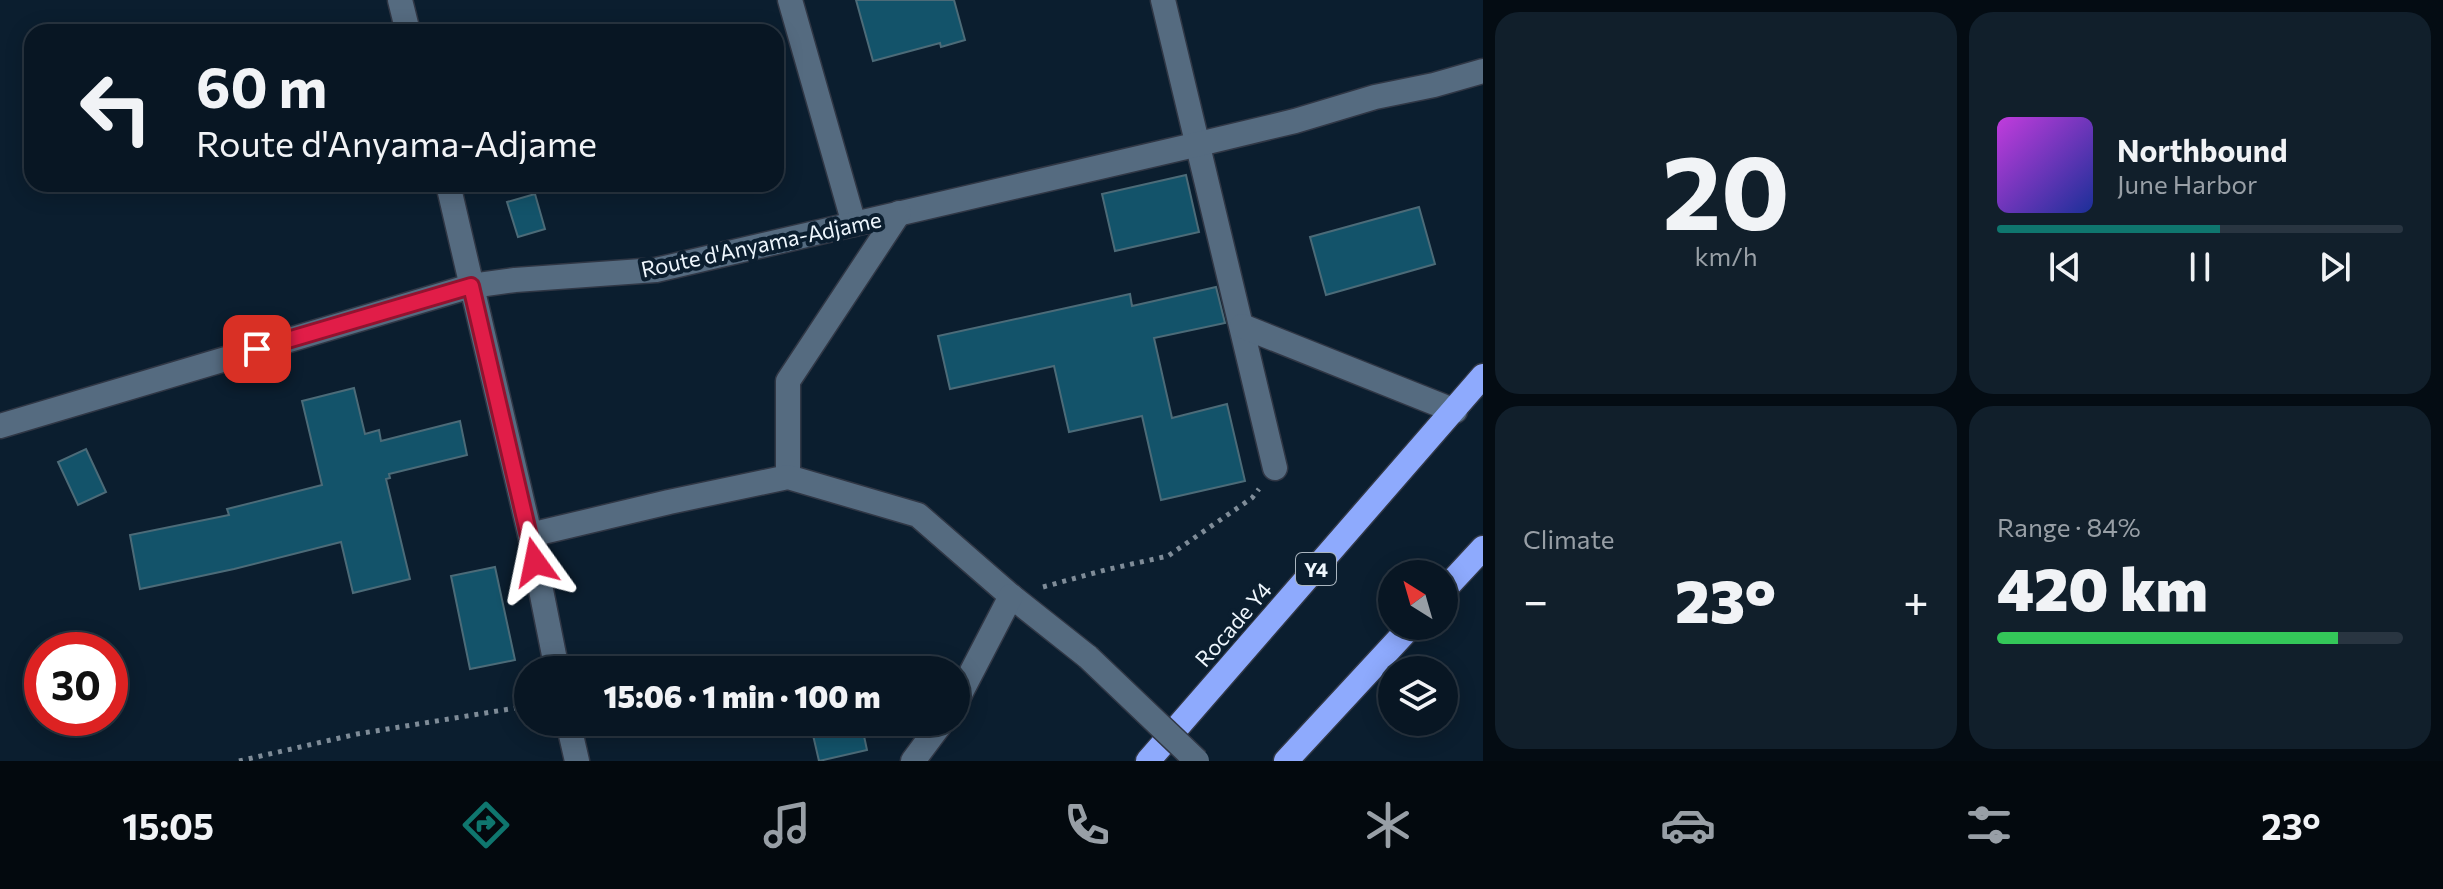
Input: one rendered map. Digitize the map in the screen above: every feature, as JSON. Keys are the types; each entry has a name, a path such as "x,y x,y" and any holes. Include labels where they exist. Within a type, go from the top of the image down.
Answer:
{"highway":[{"name":"Rocade Y4","path":"1148,761 1483,376"},
{"path":"1458,575 1483,548"},
{"path":"1286,761 1398,640"}],"street":[{"path":"400,0 406,24"},
{"path":"790,0 854,224"},
{"path":"1163,0 1275,468"},
{"name":"Route d'Anyama-Adjame","path":"0,426 471,286 656,270 1199,144 1483,71"},
{"path":"450,192 530,535 554,656"},
{"path":"788,477 788,381 899,213"},
{"path":"1242,326 1455,411"},
{"path":"530,535 788,477 918,515 1011,596 1088,657 1197,761"},
{"path":"970,675 1011,596"},
{"path":"571,736 577,761"},
{"path":"913,761 932,736"}],"path":[{"path":"1011,596 1168,556 1252,498 1275,468"},
{"path":"239,761 357,734 514,708"}],"building":[{"path":"856,0 954,0 965,40 941,47 940,43 873,61"},
{"path":"1186,175 1199,232 1115,251 1102,194"},
{"path":"535,194 545,229 518,237 507,202"},
{"path":"1419,207 1435,264 1326,295 1310,237"},
{"path":"1216,287 1225,323 1154,338 1172,418 1227,404 1245,481 1161,500 1142,416 1069,432 1054,366 950,389 938,336 1130,294 1132,306"},
{"path":"354,388 365,434 379,430 381,441 460,421 467,455 389,474 390,478 386,479 410,579 353,593 341,542 140,589 130,535 229,515 227,509 322,485 302,401"},
{"path":"86,449 106,492 78,505 58,462"},
{"path":"495,567 514,660 470,669 451,576"},
{"path":"813,736 864,736 867,750 819,761"}],"route":[{"path":"257,349 471,286 535,562"}]}
